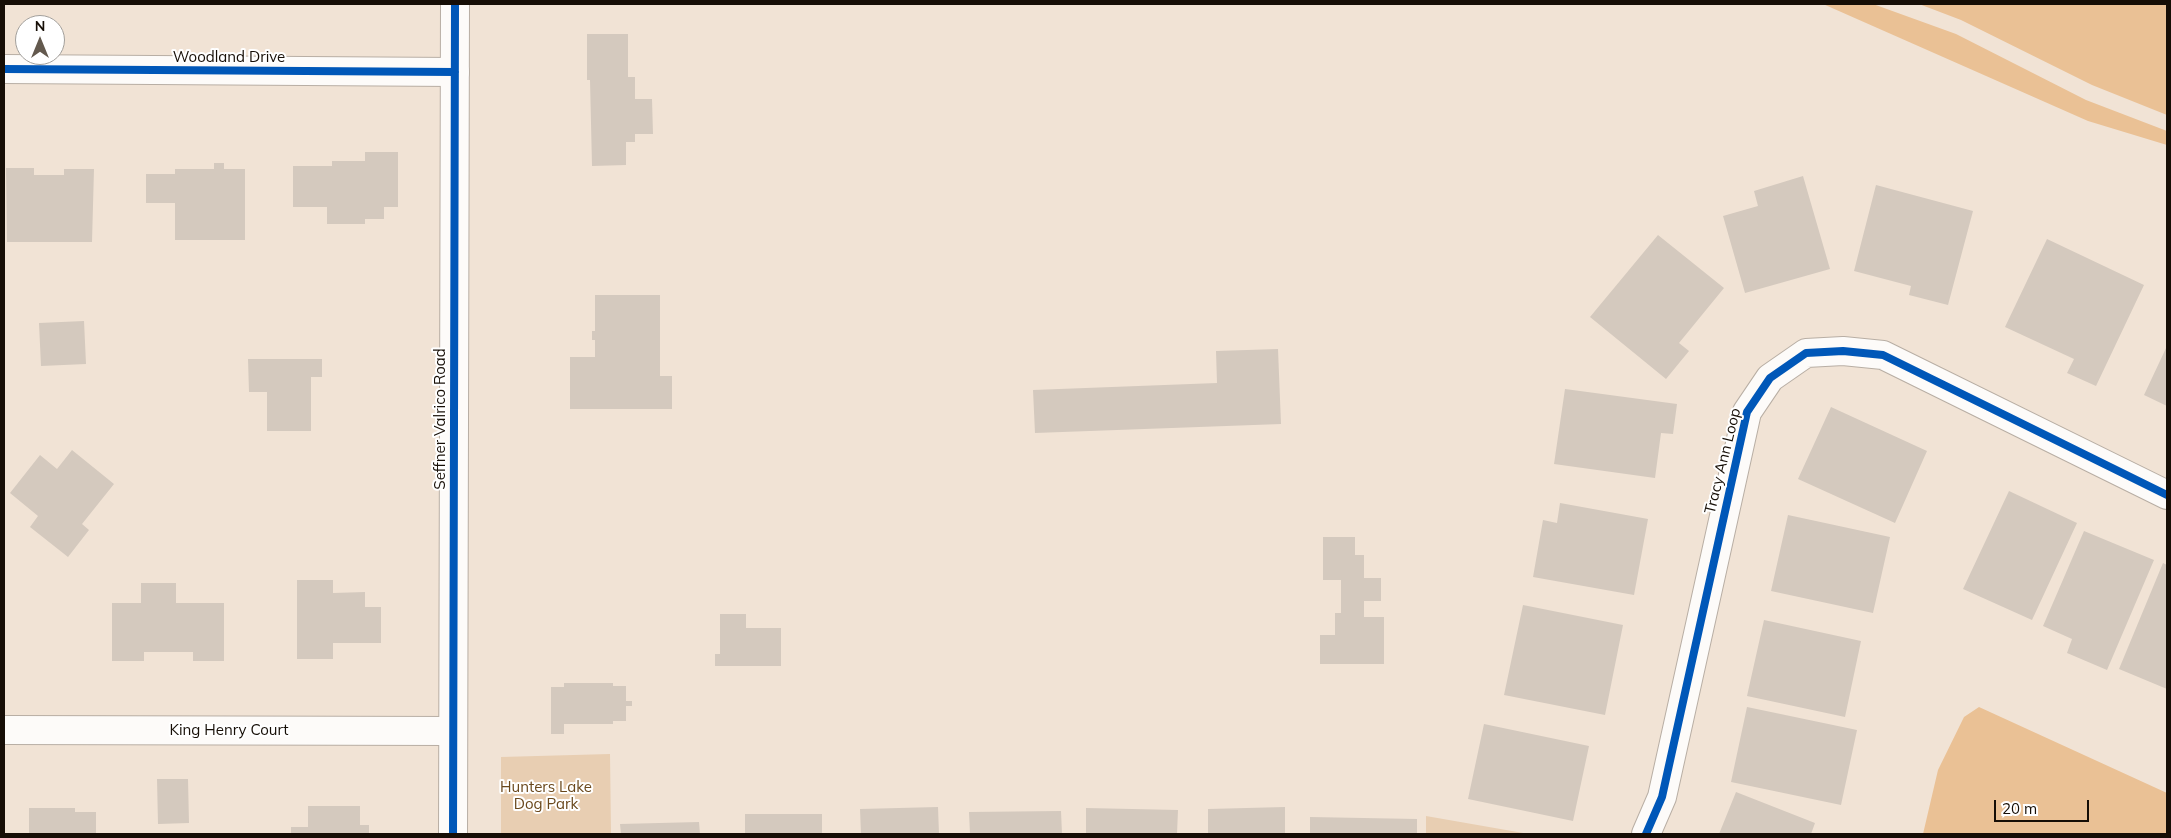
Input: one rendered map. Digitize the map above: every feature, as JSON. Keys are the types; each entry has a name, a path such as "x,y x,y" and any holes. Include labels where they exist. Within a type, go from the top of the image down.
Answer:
{"street":[{"name":"Seffner Valrico Road","path":"453,834 455,4"},
{"name":"Woodland Drive","path":"4,69 455,72"},
{"name":"Tracy Ann Loop","path":"1646,834 1662,797 1746,412 1770,378 1806,353 1843,351 1883,355 2167,495"},
{"name":"King Henry Court","path":"4,730 454,731"}],"green space":[{"name":"Hunters Lake Dog Park","path":"610,754 611,834 501,834 501,757"},
{"path":"1426,816 1529,834 1426,834"}],"shaded area":[{"path":"1823,4 1873,4 1956,34 2086,100 2167,131 2167,145 2088,121"},
{"path":"1919,4 2167,4 2167,115 2092,85 1961,20"},
{"path":"1979,707 2167,793 2167,834 1923,834 1938,770 1964,717"}],"building":[{"path":"587,34 628,34 628,77 635,77 635,99 652,99 653,134 635,134 635,142 626,142 626,165 592,166 590,80 587,80"},
{"path":"365,152 398,152 398,207 384,207 384,219 365,219 365,224 327,224 327,207 293,207 293,166 332,166 332,161 365,161"},
{"path":"214,163 224,163 224,169 245,169 245,240 175,240 175,203 146,203 146,174 175,174 175,169 214,169"},
{"path":"6,168 34,168 34,175 64,175 64,169 94,169 92,242 7,242"},
{"path":"1803,176 1830,269 1745,293 1723,216 1758,206 1754,191"},
{"path":"1876,185 1973,211 1948,305 1909,295 1911,286 1854,271"},
{"path":"1658,235 1724,288 1679,343 1689,351 1666,379 1590,317"},
{"path":"2047,239 2144,285 2096,386 2067,373 2074,359 2005,327"},
{"path":"595,295 660,295 660,376 672,376 672,409 570,409 570,357 595,357 595,340 592,340 592,331 595,331"},
{"path":"84,321 86,364 41,366 39,323"},
{"path":"2167,346 2167,406 2144,395"},
{"path":"1278,349 1281,424 1035,433 1033,390 1217,383 1216,351"},
{"path":"248,359 322,359 322,377 311,377 311,431 267,431 267,392 249,392"},
{"path":"1565,389 1677,404 1673,434 1661,433 1655,478 1554,464"},
{"path":"1831,407 1927,451 1895,523 1798,479"},
{"path":"72,450 114,484 82,524 89,530 68,557 30,527 38,516 10,493 40,455 57,469"},
{"path":"2009,491 2077,523 2032,620 1963,589"},
{"path":"1560,503 1648,519 1634,595 1533,577 1543,520 1557,523"},
{"path":"1788,515 1890,537 1873,613 1771,591"},
{"path":"2084,531 2154,560 2107,670 2067,653 2072,639 2043,626"},
{"path":"1323,537 1355,537 1355,555 1364,555 1364,578 1381,578 1381,601 1364,601 1364,617 1384,617 1384,664 1320,664 1320,635 1335,635 1335,613 1341,613 1341,580 1323,580"},
{"path":"2163,563 2167,565 2167,689 2119,669"},
{"path":"297,580 333,580 333,593 365,592 365,607 381,607 381,643 333,643 333,659 297,659"},
{"path":"141,583 176,583 176,603 224,603 224,661 193,661 193,652 144,652 144,661 112,661 112,603 141,603"},
{"path":"1523,605 1623,625 1605,715 1504,695"},
{"path":"720,614 746,614 746,628 781,628 781,666 715,666 715,654 720,654"},
{"path":"1764,620 1861,641 1845,717 1747,696"},
{"path":"564,683 613,683 613,686 626,686 626,701 632,701 632,706 626,706 626,721 613,721 613,724 564,724 564,734 551,734 551,687 564,687"},
{"path":"1747,707 1857,730 1841,805 1731,782"},
{"path":"1484,724 1589,746 1573,821 1468,799"},
{"path":"157,779 188,779 189,823 158,824"},
{"path":"1736,792 1815,823 1811,834 1719,834"},
{"path":"308,806 360,806 360,825 369,825 369,833 291,834 291,827 308,827"},
{"path":"938,807 939,834 861,834 860,809"},
{"path":"1285,807 1285,834 1208,834 1208,809"},
{"path":"29,808 75,808 75,812 96,812 96,834 29,834"},
{"path":"1086,808 1178,810 1177,834 1086,834"},
{"path":"1061,811 1062,834 970,834 969,812"},
{"path":"745,814 822,814 822,834 745,834"},
{"path":"1310,817 1417,819 1417,834 1310,834"},
{"path":"699,822 700,834 621,834 620,824"}],"cycle path":[{"path":"453,834 455,4"},
{"path":"4,69 455,72"},
{"path":"1646,834 1662,797 1747,412 1770,378 1806,353 1843,351 1883,355 2167,495"}]}
